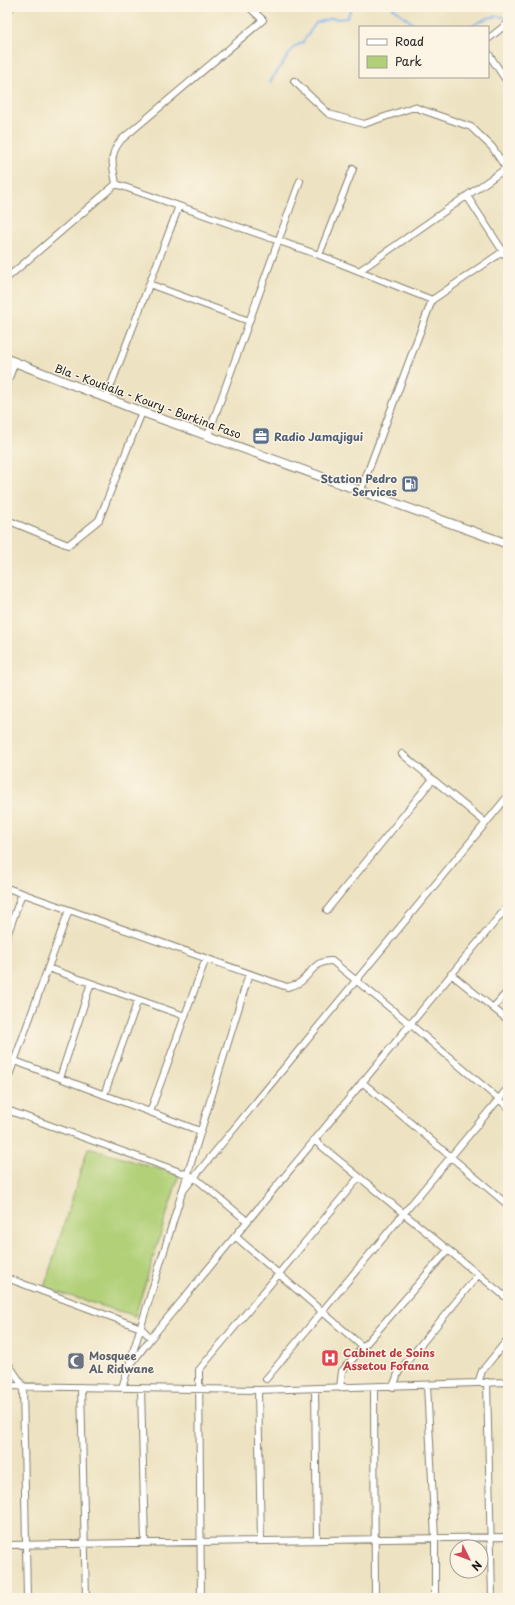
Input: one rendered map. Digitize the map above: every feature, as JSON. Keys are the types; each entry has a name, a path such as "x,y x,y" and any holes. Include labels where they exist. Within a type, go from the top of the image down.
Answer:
{"main road":[{"name":"Bla - Koutiala - Koury - Burkina Faso","path":"11,361 142,412 508,544"}],"street":[{"path":"7,12 11,7"},
{"path":"116,184 112,158 116,147 121,140 263,20 249,7"},
{"path":"489,38 508,23"},
{"path":"489,54 508,83"},
{"path":"294,81 329,114 364,124 414,107 471,127 492,146 507,168 359,271"},
{"path":"319,255 353,170"},
{"path":"208,435 300,181"},
{"path":"116,184 319,255 432,300"},
{"path":"7,278 116,184"},
{"path":"467,196 506,250 508,259"},
{"path":"106,398 179,206"},
{"path":"360,490 432,300 506,250"},
{"path":"149,284 249,321"},
{"path":"7,383 11,361"},
{"path":"7,520 68,545 99,520 142,412"},
{"path":"402,754 486,823"},
{"path":"327,910 433,780"},
{"path":"182,1192 508,796"},
{"path":"7,888 287,987 298,984 317,965 324,961 332,962 410,1024 508,1107"},
{"path":"7,936 22,893"},
{"path":"128,1368 247,1221 508,906"},
{"path":"7,1081 69,910"},
{"path":"150,1112 206,958"},
{"path":"48,968 185,1016"},
{"path":"122,1388 249,974"},
{"path":"451,974 508,1020"},
{"path":"60,1078 91,983"},
{"path":"493,1008 508,991"},
{"path":"104,1095 138,1000"},
{"path":"7,1058 200,1131"},
{"path":"362,1082 508,1205"},
{"path":"266,1379 508,1088"},
{"path":"7,1110 194,1177 247,1221"},
{"path":"314,1140 508,1300"},
{"path":"201,1598 199,1370 359,1177"},
{"path":"235,1236 364,1347"},
{"path":"340,1388 342,1371 448,1250"},
{"path":"393,1387 399,1372 478,1275"},
{"path":"7,1278 140,1328 151,1338"},
{"path":"478,1383 482,1371 508,1339"},
{"path":"7,1362 23,1386 27,1598"},
{"path":"487,1382 492,1598"},
{"path":"7,1386 258,1390 393,1387 508,1382"},
{"path":"427,1385 435,1538 435,1598"},
{"path":"81,1387 86,1598"},
{"path":"374,1387 375,1598"},
{"path":"141,1388 145,1543"},
{"path":"315,1389 317,1540"},
{"path":"258,1390 261,1541"},
{"path":"7,1545 508,1537"}],"green space":[{"path":"88,1148 179,1175 135,1316 44,1288"}],"waterway":[{"path":"270,82 294,47 302,43 316,23 332,18 347,18 352,7"},
{"path":"392,7 416,26"},
{"path":"473,26 493,17 498,16 508,18"}],"place":[{"name":"Radio Jamajigui","path":"261,436"},
{"name":"Station Pedro Services","path":"410,484"},
{"name":"Cabinet de Soins Assetou Fofana","path":"330,1358"},
{"name":"Mosquee AL Ridwane","path":"76,1361"}]}
